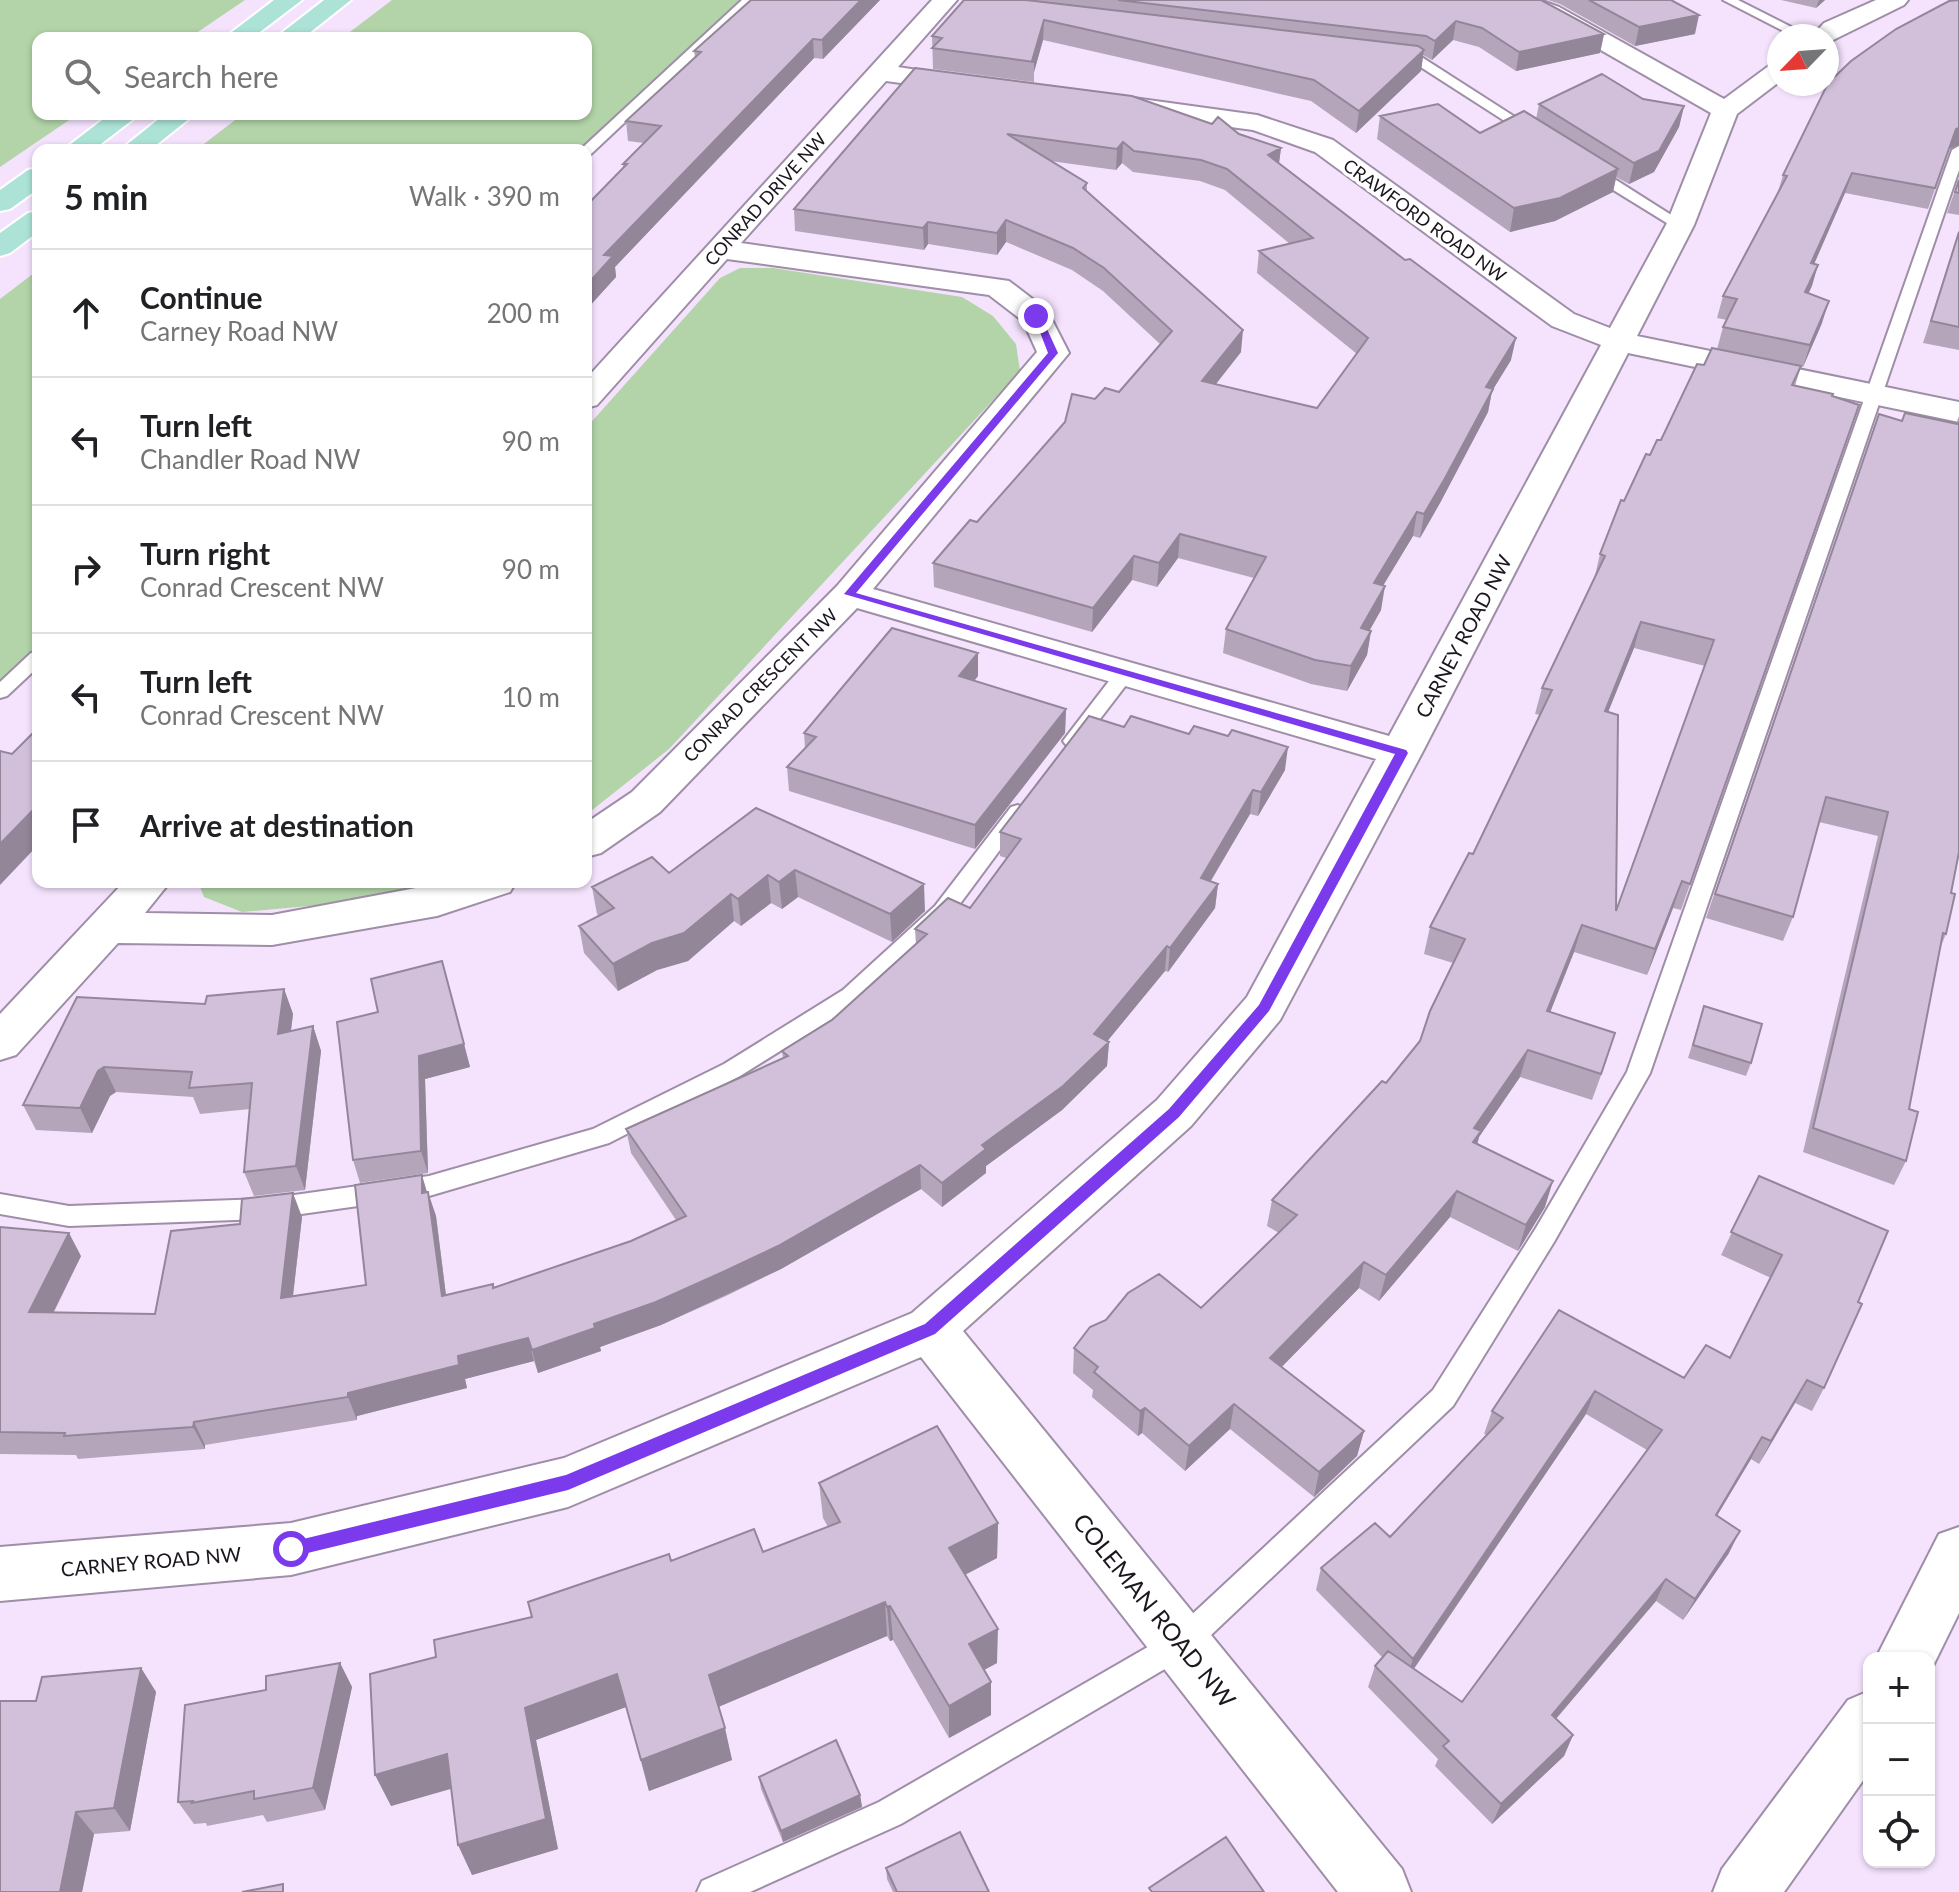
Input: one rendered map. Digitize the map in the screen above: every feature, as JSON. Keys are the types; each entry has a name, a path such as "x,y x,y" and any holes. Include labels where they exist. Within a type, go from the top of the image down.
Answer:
{"main road":[{"path":"245,32 290,0"},
{"path":"295,32 339,0"},
{"path":"84,144 118,120"},
{"path":"141,144 174,120"},
{"path":"0,203 32,180"},
{"path":"0,247 32,223"}],"street":[{"path":"1517,0 1551,12 1725,110 1767,79"},
{"path":"1839,25 1896,0"},
{"name":"CONRAD DRIVE NW","path":"592,391 879,72 949,3"},
{"path":"879,72 989,87"},
{"name":"CRAWFORD ROAD NW","path":"1099,102 1257,123 1324,146 1563,320 1617,341 1959,412"},
{"name":"CARNEY ROAD NW","path":"0,1574 291,1549 568,1482 930,1329 1174,1113 1264,1008 1680,225 1725,110"},
{"name":"CONRAD CRESCENT NW","path":"592,839 646,802 850,594 1053,353 1036,316 998,287 720,249"},
{"path":"850,594 1402,753"},
{"path":"0,1043 144,888"},
{"path":"108,928 272,930 437,901 477,888"},
{"name":"COLEMAN ROAD NW","path":"930,1329 1379,1892"},
{"path":"1909,1652 1959,1553"},
{"path":"1745,1892 1867,1724"}],"lane":[{"path":"592,145 749,0"},
{"path":"1729,0 1778,24"},
{"path":"1371,56 1419,61 1549,143"},
{"path":"713,1892 890,1813 1182,1643 1443,1398 1545,1235 1638,1073 1959,150"},
{"path":"1575,160 1680,225"},
{"path":"0,692 32,663"},
{"path":"1058,760 1126,672"},
{"path":"0,1204 69,1216 266,1209 429,1186 600,1136 732,1070 851,996 943,911 1029,798"}],"green space":[{"path":"0,0 245,0 198,32 32,32 32,120 69,120 0,167"},
{"path":"392,0 741,0 585,144 204,144 235,120 592,120 592,32 350,32"},
{"path":"740,268 773,268 962,297 993,316 1016,344 1020,371 669,749 592,810 592,421 720,278"},
{"path":"32,275 32,654 0,683 0,299"},
{"path":"200,888 410,888 363,901 242,912 204,897"}],"building":[{"path":"751,0 861,0 822,40 813,39 604,255 613,256 592,279 592,200 661,126 626,121 701,52 694,51"},
{"path":"964,0 1026,0 1418,46 1424,50 1359,111 1314,80 1044,20 1034,62 932,48 942,38 932,36"},
{"path":"1118,0 1541,0 1604,34 1519,52 1482,28 1456,21 1435,41 1426,36"},
{"path":"1589,0 1671,0 1699,15 1639,27"},
{"path":"1959,0 1959,128 1956,129 1935,188 1852,173 1811,263 1818,265 1805,292 1829,301 1810,345 1723,327 1737,299 1723,296 1787,176 1783,175 1822,96 1839,96 1839,72 1851,61 1896,29 1949,1"},
{"path":"915,68 1132,96 1212,124 1218,117 1239,134 1281,148 1268,155 1405,260 1410,259 1516,338 1486,387 1493,389 1444,480 1424,514 1417,512 1374,583 1385,586 1361,628 1371,631 1351,666 1315,660 1226,629 1266,557 1180,534 1159,563 1134,556 1093,608 933,563 970,520 977,522 1065,422 1072,394 1095,399 1105,388 1119,392 1172,331 1104,268 1073,248 1006,220 997,233 928,222 923,228 794,209","holes":["1007,134 1117,149 1123,142 1134,151 1201,160 1227,169 1313,238 1259,251 1368,338 1317,408 1202,381 1243,330 1083,188 1087,183"]},
{"path":"1602,74 1643,99 1684,106 1659,151 1634,163 1539,104"},
{"path":"1438,104 1480,133 1524,111 1618,169 1560,198 1514,208 1380,116"},
{"path":"1959,232 1959,327 1931,321"},
{"path":"1712,348 1801,366 1792,385 1833,394 1859,405 1690,884 1682,881 1655,949 1582,925 1547,1011 1615,1033 1601,1074 1528,1050 1474,1128 1481,1131 1473,1142 1553,1181 1526,1225 1457,1191 1386,1275 1364,1262 1270,1358 1364,1431 1319,1472 1234,1404 1189,1446 1145,1408 1140,1411 1094,1372 1098,1367 1074,1348 1090,1327 1106,1320 1128,1293 1159,1274 1201,1308 1297,1215 1272,1200 1382,1081 1386,1083 1420,1041 1430,1011 1465,939 1430,927 1469,853 1473,854 1552,690 1542,688 1605,556 1600,554 1621,500 1624,501 1646,454 1650,455 1657,440 1661,440 1697,364 1704,365","holes":["1641,622 1714,640 1616,911 1618,715 1605,711"]},
{"path":"1905,413 1959,422 1959,852 1951,893 1955,894 1946,934 1943,933 1909,1109 1918,1112 1906,1161 1813,1128 1888,812 1826,797 1793,917 1715,894 1879,414 1902,421"},
{"path":"892,628 978,653 959,676 1066,709 975,825 787,767 816,737 804,733"},
{"path":"1089,716 1124,727 1131,716 1189,734 1194,726 1228,736 1232,730 1288,747 1261,792 1253,790 1201,878 1218,884 1170,948 1167,946 1094,1034 1109,1042 1063,1086 982,1145 986,1149 942,1183 920,1165 778,1246 656,1302 594,1324 595,1328 532,1350 528,1338 458,1356 459,1365 348,1393 348,1397 194,1422 193,1427 64,1436 65,1433 0,1432 0,1227 69,1233 29,1312 155,1314 171,1231 240,1224 242,1199 293,1193 281,1298 366,1285 355,1185 422,1175 422,1193 428,1192 442,1296 493,1284 493,1288 631,1241 686,1216 626,1129 788,1056 782,1051 832,1020 927,934 915,929 948,898 970,908 1021,839 1000,832"},
{"path":"32,734 32,811 0,844 0,751 12,754"},
{"path":"756,808 924,884 890,914 795,870 779,882 768,875 738,899 731,894 684,933 652,943 613,964 579,926 614,908 592,887 652,857 669,873"},
{"path":"442,961 464,1044 419,1056 421,1151 353,1160 337,1022 378,1012 371,979"},
{"path":"284,989 278,1034 313,1026 296,1166 244,1172 252,1083 189,1088 192,1072 104,1067 98,1071 80,1108 23,1105 77,997 205,1004 207,996"},
{"path":"1704,1006 1762,1024 1751,1063 1693,1045"},
{"path":"1759,1176 1888,1231 1858,1302 1862,1304 1824,1388 1807,1380 1771,1441 1762,1437 1716,1515 1740,1531 1695,1599 1666,1579 1552,1715 1573,1735 1501,1804 1443,1746 1449,1741 1375,1666 1388,1651 1462,1702 1662,1430 1595,1391 1413,1659 1321,1568 1375,1523 1390,1537 1503,1418 1492,1411 1559,1310 1684,1378 1706,1345 1730,1358 1782,1255 1731,1232"},
{"path":"937,1426 998,1523 949,1548 998,1629 969,1644 991,1682 949,1706 885,1602 709,1675 725,1728 641,1760 617,1674 525,1708 546,1819 458,1845 447,1754 375,1775 370,1674 436,1657 434,1640 532,1617 528,1602 669,1554 671,1561 754,1529 763,1552 840,1522 819,1483"},
{"path":"340,1663 313,1788 254,1799 254,1791 192,1803 178,1802 185,1705 266,1690 266,1676"},
{"path":"141,1668 114,1808 76,1812 60,1892 0,1892 0,1701 36,1701 42,1677"},
{"path":"836,1740 860,1795 781,1831 759,1777"},
{"path":"960,1832 989,1892 897,1892 886,1868"},
{"path":"1226,1837 1264,1892 1152,1892 1149,1888"},
{"path":"283,1884 283,1892 242,1892"}],"route":[{"path":"291,1549 568,1482 930,1329 1174,1113 1264,1008 1402,753 850,594 1053,353 1036,316"}]}
